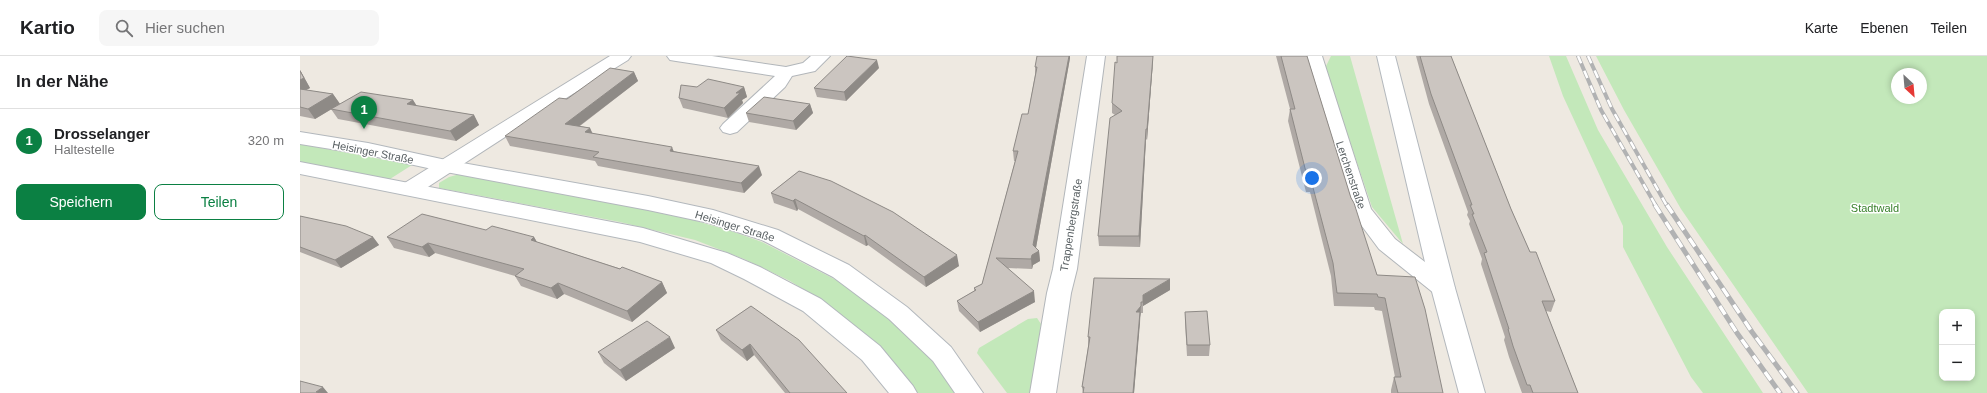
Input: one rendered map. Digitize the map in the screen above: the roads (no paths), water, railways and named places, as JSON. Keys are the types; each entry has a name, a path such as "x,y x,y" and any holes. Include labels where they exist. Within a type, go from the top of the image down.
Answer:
{"main road":[{"path":"410,189 538,107 622,56"},
{"path":"676,56 786,72 809,67 822,56"},
{"name":"Trappenbergstraße","path":"1042,393 1064,269 1096,56"},
{"name":"Lerchenstraße","path":"1313,56 1362,210 1387,244 1443,288"},
{"path":"1386,56 1443,288 1472,393"},
{"path":"730,128 779,83 786,72"},
{"name":"Heisinger Straße","path":"300,138 368,149 446,166 656,204 713,217 770,235 841,271 898,313 942,354 970,393"},
{"path":"300,168 643,234 719,258 752,272 812,305 871,353 904,393"}],"railway":[{"path":"1578,56 1601,110 1656,206"},
{"path":"1588,56 1612,109 1667,206"},
{"path":"1655,205 1737,333 1780,393"},
{"path":"1667,205 1752,332 1797,393"}],"place":[{"name":"Drosselanger","path":"364,129"}],"park label":[{"name":"Stadtwald","path":"1875,208"}]}
